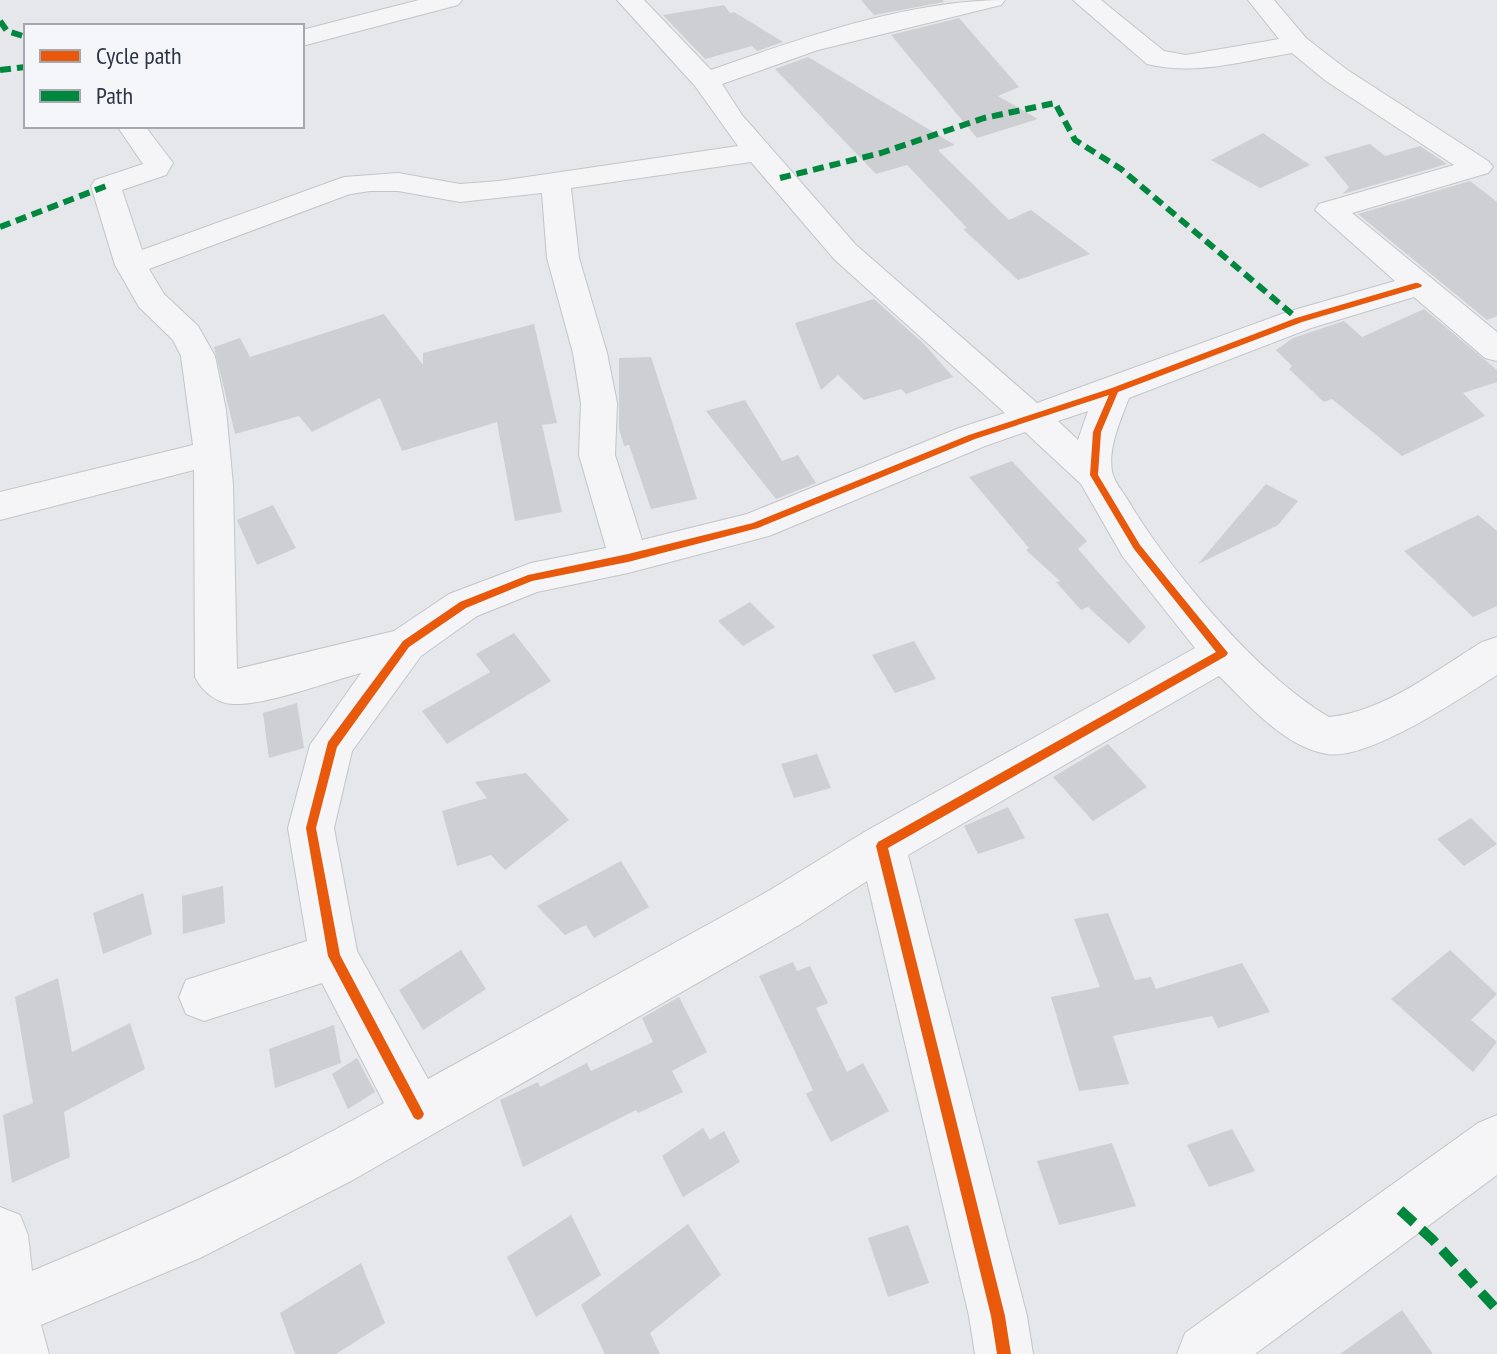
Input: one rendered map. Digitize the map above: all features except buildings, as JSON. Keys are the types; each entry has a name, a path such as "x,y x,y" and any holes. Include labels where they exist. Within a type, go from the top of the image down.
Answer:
{"street":[{"path":"304,37 449,0"},
{"path":"706,81 809,44 995,0"},
{"path":"1086,0 1156,58 1170,62 1186,63 1297,44"},
{"path":"1261,0 1297,44 1336,75 1487,173"},
{"path":"641,2 706,81 731,120 757,152 845,252 1094,475 1137,547 1223,653 1283,710 1326,736 1365,729 1497,654"},
{"path":"132,128 158,163 156,169 106,186 131,265 151,300 186,334 198,356 208,410 214,485 216,677 232,687 259,683 406,644"},
{"path":"131,265 344,186 398,182 460,193 757,152"},
{"path":"1487,173 1335,206 1330,210 1497,350"},
{"path":"556,182 563,258 586,340 599,403 597,455 628,558"},
{"path":"418,1114 334,956 311,828 332,745 406,644 463,605 531,578 628,558 755,526 972,437 1035,419 1299,320 1418,285"},
{"path":"1094,475 1097,432 1115,390"},
{"path":"0,506 138,469 210,454"},
{"path":"0,1235 9,1325 332,1162 782,909 882,846 1223,653"},
{"path":"882,846 994,1301 1004,1354"},
{"path":"204,997 334,956"},
{"path":"1206,1354 1497,1142"}],"marked path":[{"path":"0,21 7,31 24,36"},
{"path":"0,70 24,67"},
{"path":"780,178 881,153 984,118 1055,103 1075,140 1121,169 1299,320"},
{"path":"0,227 106,186"},
{"path":"1400,1210 1433,1240 1497,1310"}],"cycle path":[{"path":"1004,1354 998,1316 882,846 1223,653 1137,547 1094,475 1097,432 1115,390 1299,320 1418,285"},
{"path":"418,1114 334,956 311,828 332,745 406,644 463,605 531,578 628,558 755,526 972,437 1115,390"}]}
